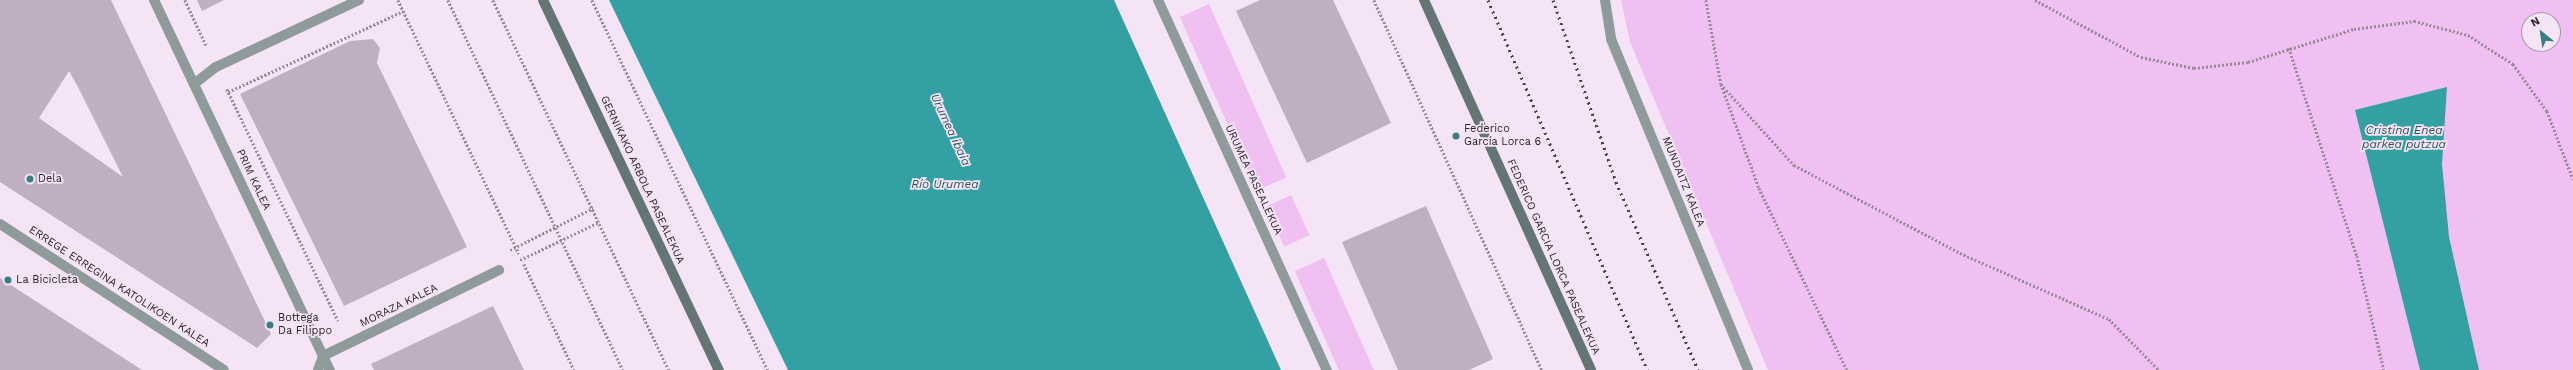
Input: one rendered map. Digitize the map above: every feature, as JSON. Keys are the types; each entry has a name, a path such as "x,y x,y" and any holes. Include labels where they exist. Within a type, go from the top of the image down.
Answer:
{"main road":[{"name":"GERNIKAKO ARBOLA PASEALEKUA","path":"543,0 719,370"},
{"name":"FEDERICO GARCIA LORCA PASEALEKUA","path":"1424,0 1591,370"}],"street":[{"name":"PRIM KALEA","path":"154,0 330,370"},
{"path":"194,84 216,67 359,0"},
{"name":"URUMEA PASEALEKUA","path":"1158,0 1327,370"},
{"name":"MUNDAITZ KALEA","path":"1604,0 1611,39 1748,370"},
{"name":"ERREGE ERREGINA KATOLIKOEN KALEA","path":"0,224 224,370"},
{"name":"MORAZA KALEA","path":"323,356 499,270"},
{"path":"318,370 323,356"}],"path":[{"path":"185,0 349,343"},
{"path":"398,0 574,370"},
{"path":"448,0 623,370"},
{"path":"493,0 669,370"},
{"path":"592,0 768,370"},
{"path":"1374,0 1542,370"},
{"path":"1706,0 1721,84 1759,188 1847,370"},
{"path":"2036,1 2141,57 2194,68 2248,62 2354,29 2414,21 2468,35 2513,64 2547,111 2573,179"},
{"path":"228,92 403,10"},
{"path":"2289,48 2357,256 2384,370"},
{"path":"1721,84 1794,165 1960,253 2109,319 2159,370"},
{"path":"499,270 599,222"}],"shaded area":[{"path":"1621,0 2573,0 2573,370 1768,370 1630,42"},
{"path":"1209,4 1286,178 1257,191 1180,17"},
{"path":"1291,195 1310,235 1284,247 1266,207"},
{"path":"1324,258 1374,370 1339,370 1295,271"}],"water":[{"name":"Río Urumea","path":"609,0 1114,0 1281,370 788,370"},
{"name":"Cristina Enea parkea putzua","path":"2447,87 2442,164 2449,237 2479,370 2420,370 2355,110"}],"building":[{"path":"0,0 111,0 271,334 257,348 0,182","holes":["69,71 123,177 39,118"]},
{"path":"197,0 224,0 202,11"},
{"path":"1260,0 1333,0 1391,123 1307,163 1236,11"},
{"path":"373,39 380,48 377,63 467,247 344,306 240,94 350,41"},
{"path":"1426,206 1493,359 1469,370 1398,370 1342,242"},
{"path":"0,278 105,346 142,370 0,370"},
{"path":"493,306 524,370 374,370 371,364"}],"railway":[{"path":"1488,0 1647,370"},
{"path":"1553,0 1616,182 1698,370"}],"place":[{"name":"Federico García Lorca 6","path":"1456,136"},
{"name":"Dela","path":"30,179"},
{"name":"La Bicicleta","path":"8,280"},
{"name":"Bottega Da Filippo","path":"270,325"}],"water label":[{"name":"Urumea ibaia","path":"950,130"}]}
